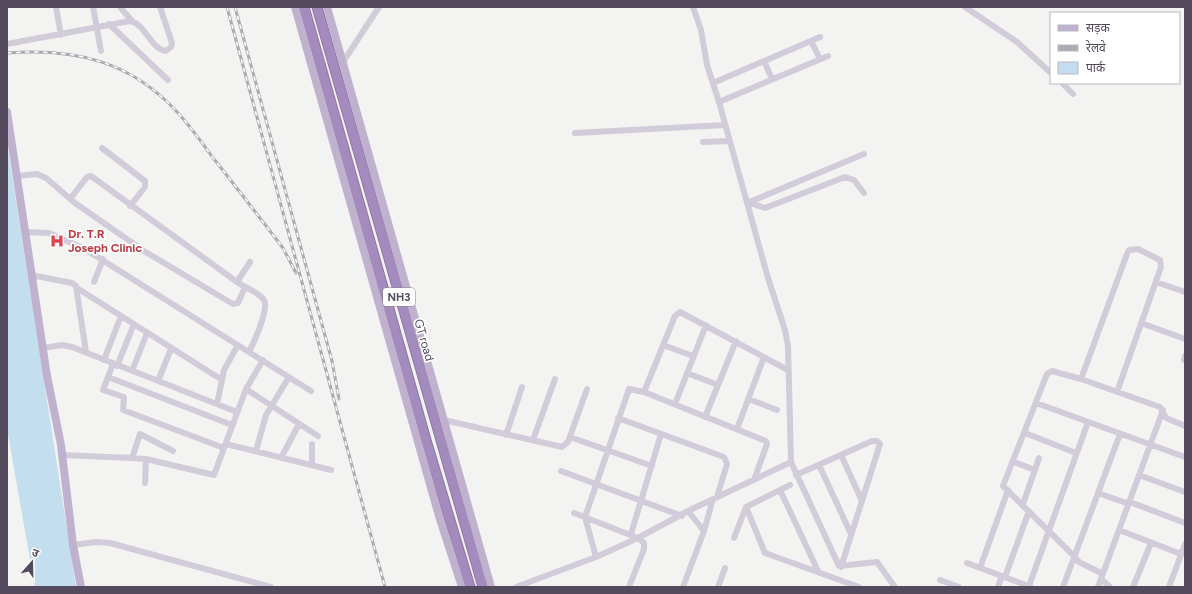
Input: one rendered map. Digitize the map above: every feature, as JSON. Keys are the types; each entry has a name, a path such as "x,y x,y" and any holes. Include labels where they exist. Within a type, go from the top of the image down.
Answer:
{"highway":[{"name":"GT road","path":"304,7 426,440 470,587"},
{"name":"GT road","path":"316,7 483,587"}],"main road":[{"path":"295,7 439,516 462,587"},
{"path":"327,7 491,587"},
{"path":"7,112 31,275 62,455 72,545 80,587"}],"street":[{"path":"56,7 61,34"},
{"path":"93,7 101,51"},
{"path":"120,7 159,49 166,51 169,50 172,43 160,7"},
{"path":"343,62 379,7"},
{"path":"693,7 701,30 706,65 719,102 728,141 748,203 768,278 785,330 788,346 791,462 838,565 841,567"},
{"path":"965,7 1016,42 1050,72"},
{"path":"7,44 109,24 133,22"},
{"path":"109,24 168,80"},
{"path":"713,83 820,38"},
{"path":"811,41 820,59"},
{"path":"719,102 828,56"},
{"path":"764,61 772,80"},
{"path":"1063,84 1073,94"},
{"path":"575,133 725,125"},
{"path":"703,142 728,141"},
{"path":"102,148 145,182 145,187 130,206"},
{"path":"748,203 864,154"},
{"path":"17,176 34,174 42,175 70,199 162,263 230,303 238,303 245,288"},
{"path":"70,199 89,176 245,288 259,295 265,303 262,319 250,352"},
{"path":"748,203 765,208 845,177 854,180 864,193"},
{"path":"25,232 42,232 61,237 103,259 311,391"},
{"path":"1081,379 1130,250 1138,249 1160,260 1161,267 1116,392"},
{"path":"94,282 103,259"},
{"path":"237,282 250,262"},
{"path":"31,275 72,283 77,288 171,349 222,380"},
{"path":"1156,282 1185,292"},
{"path":"77,288 86,352"},
{"path":"644,392 678,313 684,313 788,370"},
{"path":"104,360 121,316"},
{"path":"1141,323 1185,339"},
{"path":"134,324 103,390 124,397 122,410 225,446 256,451 332,470"},
{"path":"675,404 706,325"},
{"path":"132,371 147,332"},
{"path":"705,416 736,342"},
{"path":"43,348 66,345 237,412"},
{"path":"217,404 224,370 238,345"},
{"path":"663,345 693,356"},
{"path":"158,381 171,349"},
{"path":"737,429 764,357"},
{"path":"62,455 146,459 214,475 246,389 263,360"},
{"path":"1110,587 1102,577 1079,562 1003,484 1014,462 1036,403 1050,371 1081,379 1160,407 1166,418 1185,426"},
{"path":"687,373 718,385"},
{"path":"108,377 232,425"},
{"path":"256,451 264,421 272,405 290,378"},
{"path":"533,440 555,379"},
{"path":"506,435 522,387"},
{"path":"246,389 318,436"},
{"path":"444,420 562,447 566,446 588,389"},
{"path":"596,557 585,517 595,484 629,389 644,392 767,442 754,480"},
{"path":"749,399 777,410"},
{"path":"1036,403 1185,457"},
{"path":"1098,587 1163,410"},
{"path":"618,418 726,459 727,464 683,587"},
{"path":"967,563 1030,587 1076,452 1088,422"},
{"path":"281,458 299,424"},
{"path":"1025,433 1076,452"},
{"path":"132,458 140,434 174,451"},
{"path":"631,534 662,434"},
{"path":"1063,587 1120,434"},
{"path":"570,437 652,466"},
{"path":"796,474 872,441 877,441 880,444 841,567"},
{"path":"312,444 312,465"},
{"path":"841,455 862,501"},
{"path":"1023,504 1040,458"},
{"path":"145,484 146,459"},
{"path":"516,587 596,557 638,538 682,516 688,511 791,462"},
{"path":"1014,462 1035,470"},
{"path":"819,465 852,534"},
{"path":"561,470 682,516"},
{"path":"1140,475 1185,492"},
{"path":"734,538 746,507 790,486"},
{"path":"780,490 818,572"},
{"path":"980,568 1008,490"},
{"path":"1098,493 1185,522"},
{"path":"746,507 765,553 859,587"},
{"path":"688,511 704,531"},
{"path":"998,587 1029,511"},
{"path":"574,513 631,534 645,545 629,587"},
{"path":"1119,530 1181,554"},
{"path":"72,545 96,542 110,543 271,587"},
{"path":"1133,587 1151,543"},
{"path":"1168,587 1185,544"},
{"path":"841,567 877,562 895,587"},
{"path":"718,587 726,568"},
{"path":"940,580 960,587"}],"green space":[{"path":"7,143 76,587 35,587 7,429"}],"railway":[{"path":"227,7 385,587"},
{"path":"235,7 332,361 339,399"},
{"path":"7,53 32,52 79,56 121,70 141,81 160,95 187,124 283,248 296,273"}],"place":[{"name":"Dr. T.R Joseph Clinic","path":"57,241"}]}
